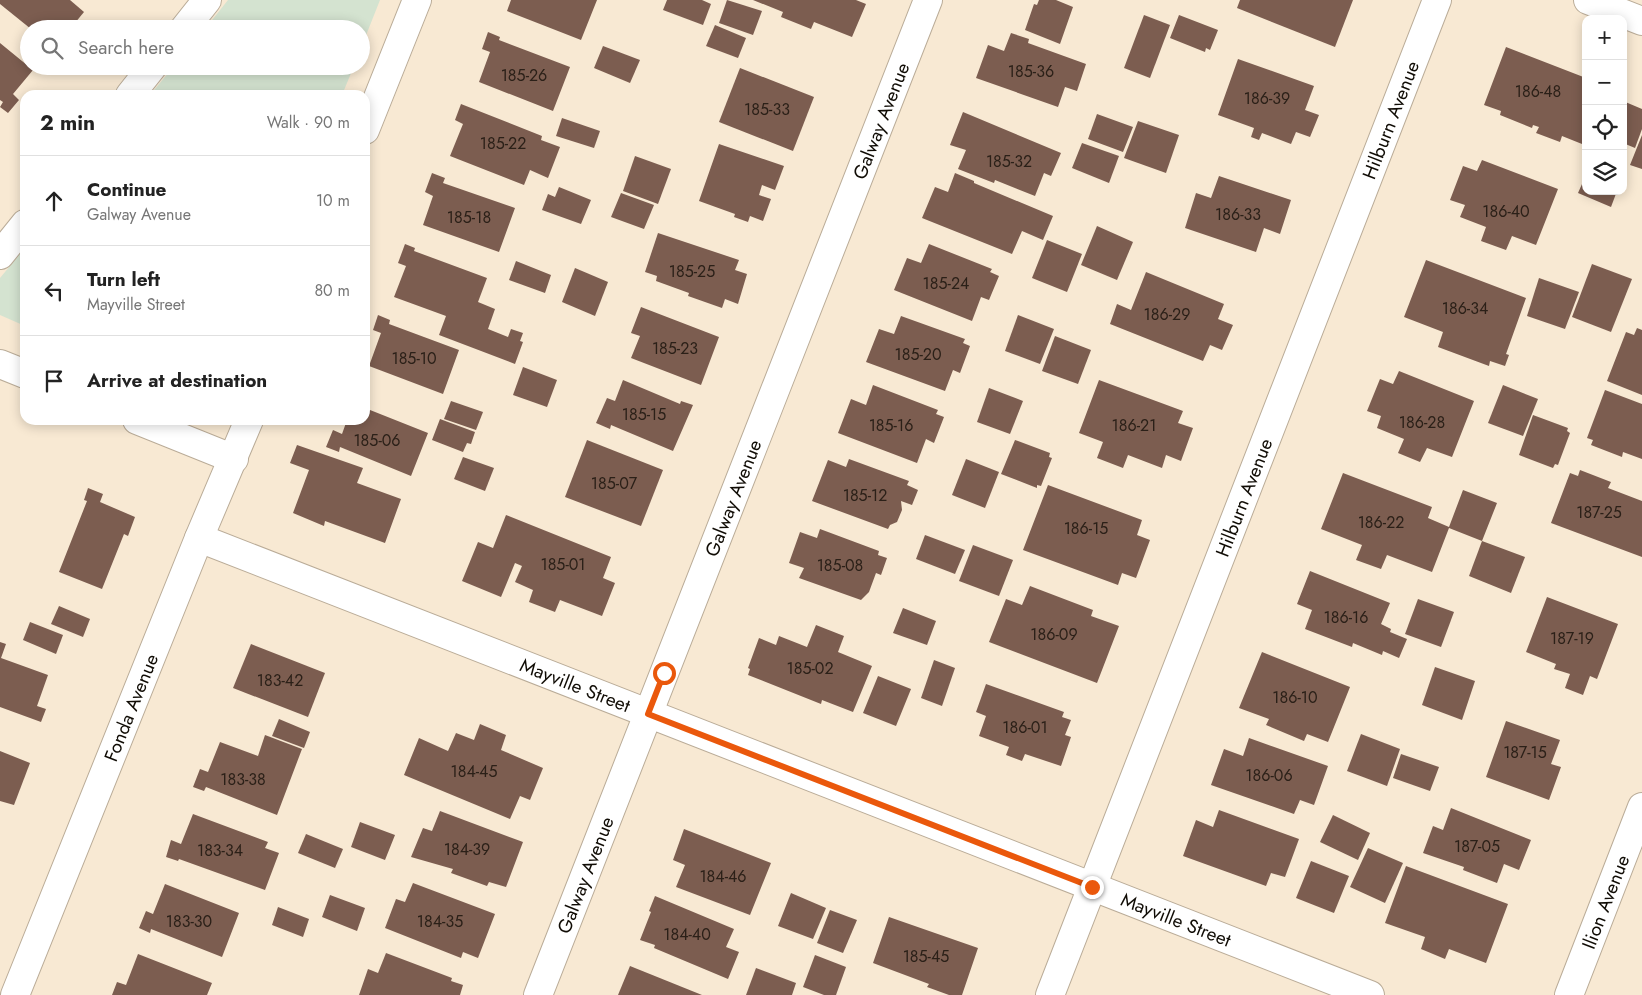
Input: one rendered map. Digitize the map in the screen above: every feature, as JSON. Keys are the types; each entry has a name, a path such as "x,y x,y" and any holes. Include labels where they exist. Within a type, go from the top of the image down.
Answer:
{"street":[{"path":"191,20 207,0"},
{"path":"370,118 417,0"},
{"name":"Galway Avenue","path":"538,995 928,0"},
{"name":"Hilburn Avenue","path":"1050,995 1437,0"},
{"path":"1588,0 1642,20"},
{"path":"134,90 146,75"},
{"path":"0,255 20,230"},
{"path":"0,364 20,372"},
{"path":"149,425 234,459"},
{"name":"Fonda Avenue","path":"15,995 199,538 248,425"},
{"name":"Mayville Street","path":"199,538 1370,995"},
{"name":"Ilion Avenue","path":"1569,995 1642,807"}],"green space":[{"path":"228,0 380,0 370,25 370,20 212,20"},
{"path":"167,75 350,75 344,90 154,90"},
{"path":"20,254 20,324 0,315 0,278"}],"building":[{"path":"0,0 70,0 84,12 77,20 20,20 0,4"},
{"path":"511,0 597,0 581,40 507,11"},
{"path":"667,0 702,0 711,4 703,25 663,10"},
{"path":"727,0 762,11 753,35 719,23"},
{"path":"753,0 856,0 866,4 852,37 814,22 811,29 781,17 783,12"},
{"path":"1039,0 1056,0 1073,7 1060,44 1025,30 1034,4 1037,5"},
{"path":"1240,0 1353,0 1335,47 1237,8"},
{"path":"1144,15 1170,25 1150,78 1124,68"},
{"path":"1179,15 1218,30 1210,50 1206,48 1205,52 1170,38"},
{"path":"715,25 746,38 738,58 706,46"},
{"path":"488,32 500,37 499,40 570,67 553,111 479,82 490,52 482,49"},
{"path":"1011,33 1029,39 1028,43 1086,64 1077,91 1065,87 1058,107 976,78 988,45 1004,51"},
{"path":"0,43 20,59 20,75 29,75 13,94 19,100 8,113 0,107 3,102 0,100"},
{"path":"603,46 640,60 630,83 594,68"},
{"path":"1506,47 1582,76 1582,144 1562,136 1560,142 1536,133 1539,127 1533,125 1532,128 1500,115 1501,111 1484,105"},
{"path":"1238,59 1314,86 1305,110 1319,115 1310,137 1296,132 1291,144 1262,133 1259,140 1251,137 1254,128 1218,115"},
{"path":"740,68 814,97 793,151 719,122"},
{"path":"1627,103 1642,109 1642,129 1635,148 1627,145"},
{"path":"461,104 542,136 541,140 560,147 548,178 530,170 524,185 450,156 463,124 455,120"},
{"path":"963,112 1061,153 1051,176 1044,173 1035,196 995,180 994,183 958,169 966,150 950,145"},
{"path":"1097,114 1133,127 1123,152 1088,139"},
{"path":"562,118 600,131 594,148 556,136"},
{"path":"1138,121 1179,135 1166,173 1124,158"},
{"path":"1642,135 1642,169 1630,165"},
{"path":"1082,143 1119,156 1109,183 1072,168"},
{"path":"719,144 784,166 775,190 762,185 759,195 771,199 763,221 750,216 748,222 734,217 735,214 699,201"},
{"path":"635,156 671,169 658,204 623,191"},
{"path":"1482,160 1558,189 1536,245 1512,236 1506,250 1481,241 1486,227 1460,217 1465,205 1450,200 1463,166 1477,171"},
{"path":"432,173 445,178 443,183 515,208 499,252 423,225 433,196 425,192"},
{"path":"955,173 974,181 974,183 1053,216 1043,240 1022,231 1012,254 922,218 935,187 948,192"},
{"path":"1219,176 1291,200 1280,234 1264,228 1256,252 1185,228 1196,193 1211,198"},
{"path":"1582,184 1582,195 1578,193"},
{"path":"559,187 591,200 581,224 542,210 548,194 555,197"},
{"path":"621,193 654,205 644,229 611,217"},
{"path":"1583,195 1616,195 1611,207"},
{"path":"1097,226 1133,242 1117,280 1081,265"},
{"path":"658,233 739,260 735,270 747,274 738,304 725,299 722,308 688,296 689,293 656,281 657,276 645,272"},
{"path":"1047,240 1082,254 1067,292 1032,278"},
{"path":"405,244 415,248 414,251 487,278 478,302 495,309 488,329 508,337 511,329 523,333 520,341 523,342 515,364 439,335 446,316 394,297 406,266 398,263"},
{"path":"929,244 992,269 990,272 999,276 989,300 981,297 972,321 894,290 907,258 921,263"},
{"path":"1426,260 1526,298 1506,354 1509,355 1505,366 1490,361 1489,366 1438,347 1443,332 1404,317"},
{"path":"516,261 551,275 545,293 509,280"},
{"path":"1592,264 1632,279 1611,332 1572,317"},
{"path":"575,268 608,282 595,316 562,302"},
{"path":"1146,272 1224,304 1218,319 1233,325 1222,350 1210,345 1203,361 1110,324 1117,304 1131,310"},
{"path":"1539,278 1579,292 1565,329 1527,316"},
{"path":"641,307 719,337 701,385 631,358 640,336 631,333"},
{"path":"378,315 390,320 389,324 459,350 443,394 370,366 381,333 373,330"},
{"path":"1018,315 1054,329 1040,364 1005,351"},
{"path":"901,316 965,339 963,343 970,346 960,373 953,370 945,391 866,362 879,329 894,334"},
{"path":"1637,328 1642,330 1642,395 1607,381 1626,332 1634,335"},
{"path":"1055,336 1091,350 1078,384 1042,371"},
{"path":"523,367 557,380 547,407 513,395"},
{"path":"1399,371 1474,401 1452,457 1427,448 1420,462 1398,453 1404,439 1377,428 1381,416 1367,411 1380,379 1393,384"},
{"path":"623,380 680,404 681,401 693,405 673,451 611,425 610,429 596,423 607,398 615,401"},
{"path":"1099,380 1183,411 1178,423 1193,428 1181,461 1166,455 1162,468 1128,455 1123,468 1097,458 1103,442 1079,433"},
{"path":"873,385 938,410 936,414 944,417 934,443 926,439 917,463 838,433 851,399 866,405"},
{"path":"1503,385 1538,399 1523,436 1488,423"},
{"path":"989,388 1023,401 1010,434 977,422"},
{"path":"1605,390 1642,404 1642,459 1623,452 1622,457 1591,445 1593,440 1587,438"},
{"path":"451,401 483,412 476,430 444,419"},
{"path":"370,410 428,433 411,476 340,447 339,452 326,447 333,430 342,434 345,425 370,425"},
{"path":"1533,415 1568,428 1567,431 1570,433 1558,465 1555,464 1553,468 1519,455"},
{"path":"440,419 475,432 471,444 467,443 463,452 432,440"},
{"path":"587,440 663,470 641,526 565,497"},
{"path":"1015,440 1050,453 1049,457 1052,458 1041,486 1037,485 1037,488 1001,474"},
{"path":"297,445 363,468 357,483 401,499 385,543 325,521 324,526 293,513 309,470 290,463"},
{"path":"463,457 494,468 485,491 454,479"},
{"path":"849,459 909,481 907,485 918,490 912,505 901,501 902,510 897,522 890,525 888,529 812,501 828,460 846,467"},
{"path":"966,459 999,472 985,508 952,495"},
{"path":"1580,470 1611,482 1608,488 1642,501 1642,557 1551,523 1570,473 1578,476"},
{"path":"1343,473 1432,507 1428,518 1449,527 1463,490 1497,503 1482,541 1449,528 1432,572 1387,555 1381,569 1356,560 1362,545 1321,529"},
{"path":"1048,485 1142,520 1137,535 1150,540 1136,578 1122,573 1118,585 1023,550"},
{"path":"88,488 103,494 100,502 135,517 128,536 124,534 102,589 59,572 87,501 84,500"},
{"path":"506,515 611,557 603,578 615,583 602,616 560,600 555,612 529,602 533,590 515,582 522,566 515,563 501,597 462,581 478,542 493,548"},
{"path":"820,529 879,551 878,555 887,558 881,575 876,573 869,592 861,600 799,578 804,568 789,563 800,532 817,538"},
{"path":"925,535 965,550 955,574 916,559"},
{"path":"1482,541 1525,557 1511,593 1469,576"},
{"path":"973,545 1013,560 999,596 959,581"},
{"path":"1310,571 1390,603 1381,624 1391,629 1390,632 1407,639 1399,658 1383,651 1382,655 1353,643 1352,647 1305,629 1312,610 1297,604"},
{"path":"1030,586 1093,610 1091,616 1119,626 1097,683 989,642 1006,599 1022,605"},
{"path":"1547,597 1618,624 1597,679 1590,676 1583,695 1565,688 1570,674 1554,669 1556,664 1526,652"},
{"path":"1418,599 1454,612 1441,647 1405,634"},
{"path":"59,606 90,619 83,637 51,624"},
{"path":"903,608 936,621 927,645 893,633"},
{"path":"30,622 63,635 56,654 23,640"},
{"path":"816,625 844,636 838,652 872,666 853,712 822,700 821,704 748,675 750,669 748,668 759,638 776,645 779,636 807,647"},
{"path":"0,642 6,644 1,658 48,675 37,706 46,709 41,722 0,707"},
{"path":"251,644 325,673 308,717 233,688"},
{"path":"1262,652 1350,687 1328,742 1307,734 1304,741 1266,725 1269,719 1239,708"},
{"path":"934,660 955,668 942,706 921,698"},
{"path":"1435,667 1475,681 1462,720 1422,705"},
{"path":"878,676 911,689 896,726 863,713"},
{"path":"986,684 1064,712 1062,717 1071,720 1065,735 1071,737 1061,766 1025,754 1022,761 1006,755 1009,747 979,736 986,716 976,712"},
{"path":"279,719 310,732 304,748 272,736"},
{"path":"1506,721 1560,740 1551,764 1561,767 1549,800 1486,777"},
{"path":"480,724 506,735 501,750 543,768 530,800 520,796 510,819 404,775 419,738 448,751 456,733 474,740"},
{"path":"1361,734 1400,749 1387,786 1347,771"},
{"path":"265,735 302,749 277,815 206,787 204,791 193,787 200,769 208,772 220,742 258,756"},
{"path":"1249,738 1328,766 1314,805 1300,800 1294,814 1211,785 1224,749 1243,756"},
{"path":"0,751 30,763 14,805 0,801"},
{"path":"1401,754 1439,767 1430,791 1393,778"},
{"path":"1451,808 1531,840 1519,870 1504,864 1497,883 1463,870 1464,867 1423,853 1433,826 1443,830"},
{"path":"1219,810 1299,839 1285,877 1271,873 1266,886 1183,856 1196,820 1213,827"},
{"path":"440,811 523,842 506,887 489,882 487,886 451,873 453,869 411,857 423,828 432,831"},
{"path":"193,814 268,842 265,848 279,853 265,890 179,859 178,861 166,857 171,840 181,844"},
{"path":"1333,815 1370,833 1358,860 1320,842"},
{"path":"360,822 395,835 385,860 351,847"},
{"path":"684,829 771,863 750,915 676,887 685,865 673,860"},
{"path":"306,834 343,849 335,868 298,853"},
{"path":"1368,848 1403,863 1385,903 1350,887"},
{"path":"1311,861 1349,876 1334,913 1296,898"},
{"path":"1406,866 1508,904 1486,963 1449,949 1445,959 1421,949 1425,937 1385,923"},
{"path":"413,883 495,914 478,958 463,952 461,958 385,928 396,899 405,902"},
{"path":"165,884 239,913 222,957 151,929 150,933 139,928 146,911 153,914"},
{"path":"791,893 826,908 813,939 778,926"},
{"path":"330,895 365,908 357,931 322,917"},
{"path":"655,896 734,929 726,947 739,952 728,979 654,948 655,945 640,940"},
{"path":"278,907 309,919 303,937 272,925"},
{"path":"830,910 857,920 843,953 817,943"},
{"path":"889,917 978,948 962,995 949,995 927,987 929,984 873,963"},
{"path":"386,953 452,978 451,981 463,985 460,995 359,995 368,969 378,973"},
{"path":"138,954 212,983 207,995 112,995 117,982 126,985"},
{"path":"815,955 846,967 836,995 824,995 803,987"},
{"path":"630,966 702,995 618,995"},
{"path":"756,968 796,983 792,995 746,995"}],"route":[{"path":"664,673 648,714 1092,887"}]}
